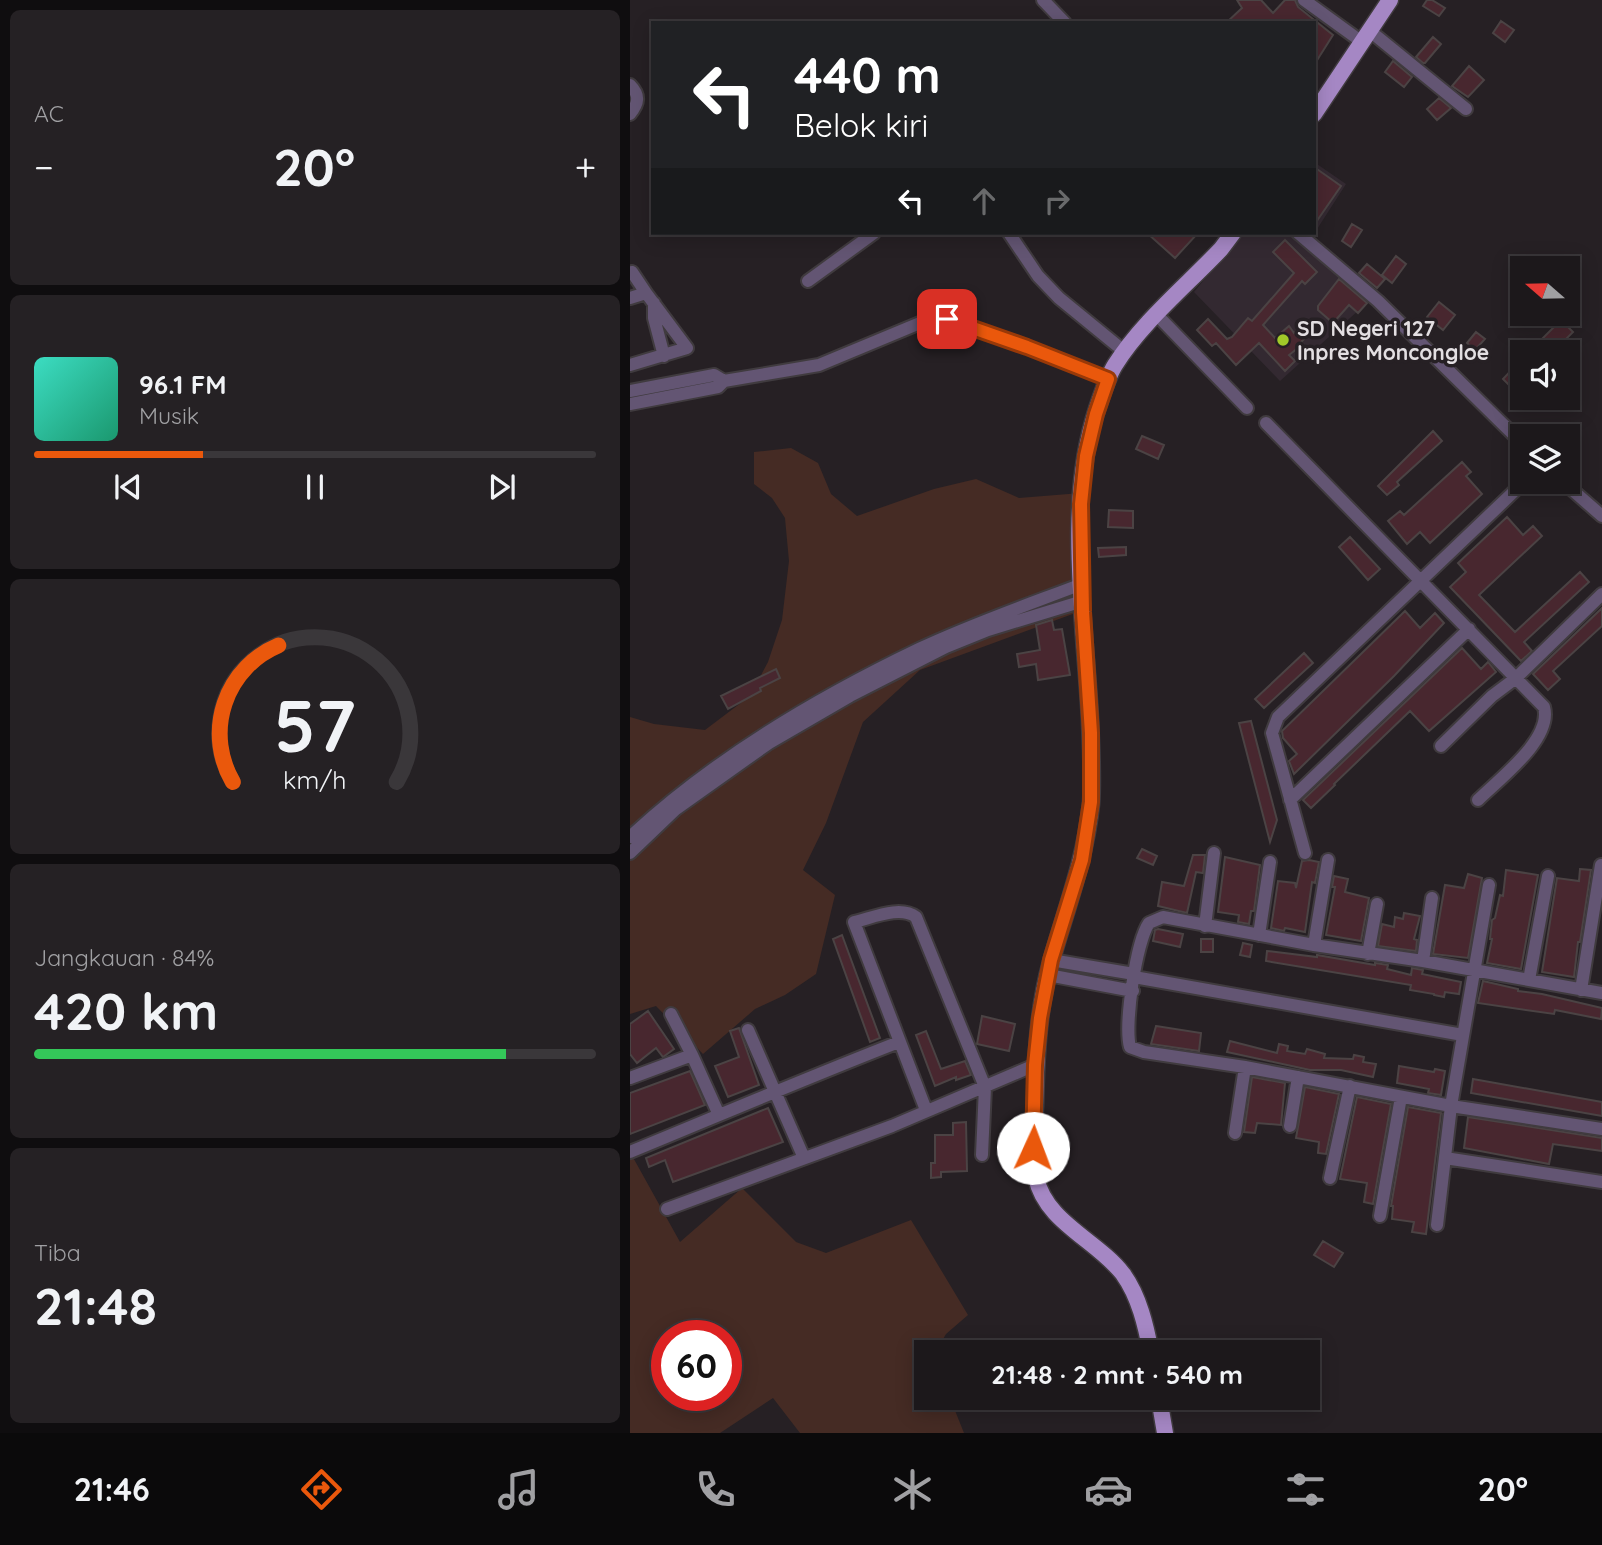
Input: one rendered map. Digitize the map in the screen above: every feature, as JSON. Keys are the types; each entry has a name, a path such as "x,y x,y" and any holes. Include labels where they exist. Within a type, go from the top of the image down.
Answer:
{"main road":[{"path":"1316,111 1390,0"},
{"path":"1148,1340 1134,1292 1123,1274 1062,1219 1040,1192 1033,1148 1035,1065 1050,967 1079,870 1091,802 1091,733 1080,534 1082,480 1096,414 1108,379 1125,352 1232,235"},
{"path":"1162,1410 1165,1433"}],"street":[{"path":"1042,0 1063,21"},
{"path":"1304,0 1366,36 1466,109"},
{"path":"630,85 638,98 630,114"},
{"path":"808,281 871,235"},
{"path":"1010,235 1038,276 1059,298 1125,352"},
{"path":"1300,235 1378,301 1510,431"},
{"path":"630,365 688,348 632,272"},
{"path":"630,298 650,298"},
{"path":"650,298 664,356"},
{"path":"1157,315 1247,408"},
{"path":"630,404 718,387 724,381 819,365 932,318 947,319 1108,379"},
{"path":"630,391 714,375 724,381"},
{"path":"1266,422 1544,707 1544,727 1531,747 1478,800"},
{"path":"1305,853 1272,733 1278,717 1511,494"},
{"path":"1577,494 1602,516"},
{"path":"630,837 665,804 813,704 918,650 988,619 1082,592"},
{"path":"630,853 676,809 769,743 850,696 946,647 1082,592"},
{"path":"1441,746 1602,594"},
{"path":"1290,800 1469,629"},
{"path":"1205,926 1214,853"},
{"path":"1314,945 1328,860"},
{"path":"1259,935 1270,862"},
{"path":"1581,990 1601,865"},
{"path":"1529,980 1548,876"},
{"path":"1437,1225 1451,1106 1489,885"},
{"path":"1423,961 1432,898"},
{"path":"1368,954 1377,904"},
{"path":"926,1110 854,922 909,912 916,917 985,1087 982,1155"},
{"path":"1602,993 1163,917 1153,920 1144,930 1134,975 1128,1034 1130,1047 1144,1052 1245,1067 1451,1106 1602,1129"},
{"path":"1050,967 1134,975 1463,1035"},
{"path":"1050,967 1133,991"},
{"path":"671,1014 719,1115"},
{"path":"748,1030 803,1158"},
{"path":"630,1152 899,1042"},
{"path":"630,1078 692,1055"},
{"path":"667,1209 892,1126 1035,1065"},
{"path":"1235,1133 1245,1067"},
{"path":"1290,1126 1298,1077"},
{"path":"1330,1178 1350,1086"},
{"path":"1380,1216 1401,1097"},
{"path":"1445,1158 1602,1182"}],"shaded area":[{"path":"1316,163 1346,184 1316,231"},
{"name":"SD Negeri 127 Inpres Moncongloe","path":"1240,235 1291,235 1370,300 1280,381 1194,292"},
{"path":"791,448 818,463 831,494 857,516 934,489 976,479 1019,498 1081,493 1089,608 920,670 863,722 826,823 803,870 835,895 816,974 785,995 755,1009 703,1054 656,1006 630,1014 630,717 654,724 705,730 750,696 768,662 782,620 789,561 785,518 772,498 754,484 754,452"},
{"path":"630,1152 680,1242 742,1188 796,1242 826,1253 911,1220 968,1315 943,1340 914,1340 914,1410 955,1410 964,1433 800,1433 773,1398 720,1433 630,1433"}],"building":[{"path":"1237,0 1261,0 1273,13 1285,0 1295,0 1298,7 1316,21 1228,21 1242,8"},
{"path":"1427,0 1445,8 1439,16 1423,6"},
{"path":"1316,21 1333,35 1316,62"},
{"path":"1501,21 1514,30 1505,42 1493,33"},
{"path":"1433,37 1441,44 1423,63 1416,57"},
{"path":"1393,61 1412,77 1404,87 1385,72"},
{"path":"1469,66 1484,80 1468,97 1452,86"},
{"path":"1439,98 1451,108 1437,120 1427,109"},
{"path":"1316,168 1341,186 1316,222"},
{"path":"1352,224 1362,230 1351,247 1342,241"},
{"path":"1149,235 1196,235 1175,258"},
{"path":"1285,240 1317,272 1305,284 1302,281 1263,325 1275,338 1289,326 1294,333 1299,329 1307,336 1301,342 1303,344 1289,355 1295,361 1285,371 1259,343 1236,365 1216,343 1212,346 1197,330 1208,319 1227,339 1232,337 1248,318 1252,321 1294,273 1273,252"},
{"path":"1396,256 1406,264 1392,283 1382,275"},
{"path":"1367,264 1385,279 1377,288 1359,273"},
{"path":"1339,279 1367,303 1358,313 1349,305 1333,323 1318,310 1318,306"},
{"path":"1439,302 1455,315 1443,330 1427,317"},
{"path":"1555,326 1567,326 1573,332 1565,340 1541,340"},
{"path":"1476,332 1485,339 1475,350 1467,343"},
{"path":"1510,372 1510,386 1503,379"},
{"path":"1433,431 1442,441 1397,482 1399,485 1387,495 1378,486"},
{"path":"1142,436 1164,445 1158,459 1136,449"},
{"path":"1462,462 1471,472 1466,476 1482,494 1430,543 1420,532 1407,544 1388,521 1400,511 1404,515"},
{"path":"1109,510 1133,511 1133,528 1108,527"},
{"path":"1507,517 1523,535 1533,526 1542,536 1479,595 1515,632 1580,572 1589,582 1524,642 1532,651 1521,661 1450,587 1466,572 1458,563"},
{"path":"1350,537 1380,569 1368,580 1339,547"},
{"path":"1126,547 1126,555 1099,557 1098,548"},
{"path":"1602,608 1602,626 1553,671 1560,679 1548,690 1533,674"},
{"path":"1405,611 1420,628 1435,613 1444,623 1294,774 1289,761 1297,754 1283,738 1282,731"},
{"path":"1052,620 1054,630 1062,629 1070,675 1038,680 1036,664 1019,667 1017,654 1040,650 1036,625"},
{"path":"1462,648 1481,669 1488,662 1496,672 1429,731 1410,711 1311,808 1303,800"},
{"path":"1304,653 1313,663 1264,708 1255,699"},
{"path":"776,669 780,678 728,709 721,696"},
{"path":"1251,721 1277,820 1270,842 1239,723"},
{"path":"1142,849 1157,856 1153,865 1137,858"},
{"path":"1193,855 1205,855 1203,873 1196,872 1187,913 1158,906 1162,882 1184,886"},
{"path":"1225,857 1260,865 1254,911 1251,911 1249,924 1238,922 1239,915 1218,912"},
{"path":"1302,861 1319,862 1315,883 1312,882 1305,932 1271,928 1278,881 1295,883 1296,888"},
{"path":"1580,869 1591,870 1574,977 1542,972 1557,878 1579,881"},
{"path":"1506,870 1538,875 1521,969 1487,963 1492,939 1492,920 1495,918 1500,895 1503,896"},
{"path":"1468,874 1482,878 1468,958 1433,954 1445,885 1464,888"},
{"path":"1334,876 1348,879 1345,892 1369,898 1361,941 1326,935 1335,887 1332,887"},
{"path":"1404,913 1420,916 1414,939 1417,940 1416,951 1378,946 1382,924 1394,927 1395,917 1403,919"},
{"path":"1155,930 1183,934 1180,947 1153,941"},
{"path":"842,935 880,1038 870,1042 833,939"},
{"path":"1201,939 1213,939 1213,952 1201,952"},
{"path":"1243,943 1252,945 1250,957 1240,955"},
{"path":"1267,951 1388,965 1387,969 1411,975 1412,968 1423,970 1422,974 1461,982 1459,994 1445,992 1444,997 1410,990 1411,985 1266,961"},
{"path":"1483,981 1602,1008 1601,1019 1555,1010 1554,1014 1478,1003"},
{"path":"648,1011 674,1049 663,1057 656,1048 637,1063 630,1054 630,1024"},
{"path":"982,1016 1015,1024 1009,1051 977,1044"},
{"path":"1156,1026 1201,1033 1199,1051 1151,1044"},
{"path":"739,1028 759,1085 728,1097 715,1066 739,1057 730,1031"},
{"path":"926,1031 941,1069 965,1061 971,1075 956,1080 956,1077 935,1086 916,1035"},
{"path":"1230,1041 1277,1053 1279,1044 1288,1046 1287,1051 1305,1054 1307,1049 1325,1054 1324,1058 1353,1059 1354,1055 1364,1057 1363,1062 1376,1064 1373,1077 1341,1070 1310,1070 1227,1052"},
{"path":"1399,1066 1434,1072 1435,1069 1445,1071 1441,1095 1428,1093 1429,1089 1397,1083"},
{"path":"690,1071 705,1105 630,1134 630,1093"},
{"path":"1252,1077 1285,1083 1281,1125 1257,1123 1255,1133 1244,1132"},
{"path":"1473,1079 1602,1102 1602,1116 1471,1093"},
{"path":"1305,1087 1339,1094 1326,1154 1318,1153 1319,1142 1296,1138"},
{"path":"1357,1097 1391,1104 1373,1204 1364,1202 1367,1183 1340,1179"},
{"path":"1408,1107 1441,1113 1426,1234 1412,1232 1414,1222 1392,1219 1391,1206"},
{"path":"768,1108 783,1142 673,1182 665,1160 649,1167 646,1158"},
{"path":"1468,1117 1602,1138 1602,1151 1553,1144 1549,1164 1464,1148"},
{"path":"966,1122 967,1171 941,1172 941,1177 931,1178 931,1163 935,1163 935,1135 953,1135 953,1123"},
{"path":"1323,1241 1343,1253 1334,1267 1314,1255"}],"place":[{"name":"SD Negeri 127 Inpres Moncongloe","path":"1283,340"}],"route":[{"path":"947,319 1108,379 1086,456 1081,504 1083,612 1091,733 1091,802 1082,860 1051,960 1040,1018 1035,1065 1033,1148"}]}
